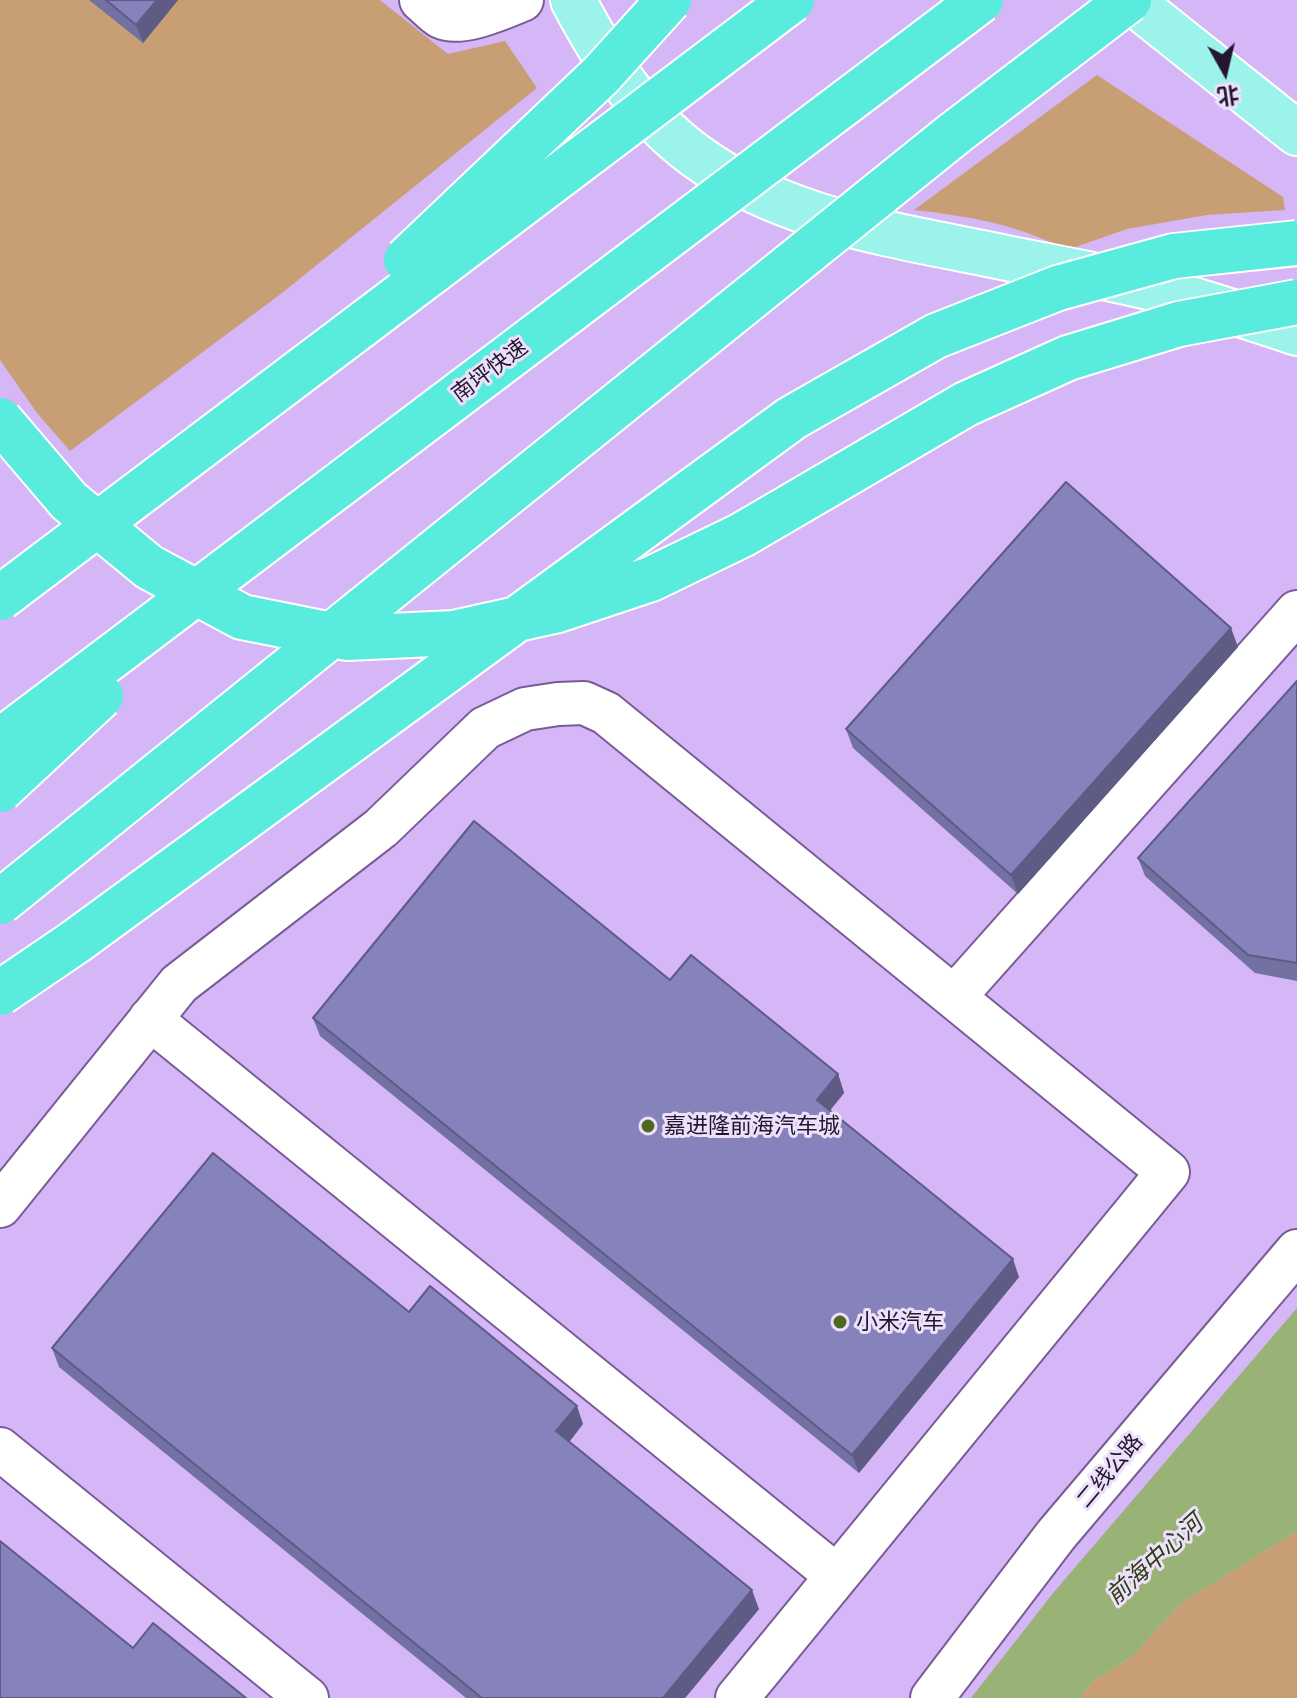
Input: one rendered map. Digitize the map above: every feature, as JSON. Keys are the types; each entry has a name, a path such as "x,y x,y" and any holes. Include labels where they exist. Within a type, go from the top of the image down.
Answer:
{"highway":[{"path":"212,438 460,210 601,75 669,0"},
{"path":"0,598 792,0"},
{"name":"南坪快速","path":"0,741 981,0"},
{"path":"0,902 955,133 1130,0"},
{"path":"0,993 75,942 792,418 936,336 1058,288 1174,256 1297,243"},
{"path":"0,420 69,501 149,567 242,617 347,638 454,633 558,610 651,579 742,535 966,404 1068,358 1179,324 1297,302"},
{"path":"0,790 280,530"}],"main road":[{"path":"573,0 615,71 649,115 695,155 748,189 853,227 1151,288 1297,333"},
{"path":"1130,0 1297,133"}],"lane":[{"path":"421,0 443,18 470,18 492,13 522,0"},
{"path":"955,996 1297,612"},
{"path":"0,1206 179,984 381,828 485,728 525,709 584,703 606,713 1168,1172 737,1698"},
{"path":"150,1019 837,1576"},
{"name":"二线公路","path":"932,1698 1056,1535 1297,1251"},
{"path":"0,1449 307,1698"}],"shaded area":[{"path":"0,0 380,0 448,54 505,41 537,88 282,293 70,451 37,413 0,360"},
{"path":"1097,75 1283,197 1285,210 1207,215 1127,229 1067,250 992,222 914,210"},
{"path":"1297,1531 1297,1698 1080,1698 1092,1682 1134,1655 1180,1604"}],"water":[{"name":"前海中心河","path":"1297,1308 1297,1531 1180,1604 1134,1655 1092,1682 1080,1698 971,1698 1054,1592"}],"building":[{"path":"106,0 157,0 136,25"},
{"path":"1066,482 1231,628 1011,875 846,729"},
{"path":"1297,681 1297,963 1248,955 1138,858"},
{"path":"474,821 670,980 691,955 838,1074 817,1100 1013,1259 852,1455 313,1018"},
{"path":"213,1153 409,1312 430,1286 577,1406 556,1431 752,1590 663,1698 482,1698 52,1348"},
{"path":"0,1541 133,1648 153,1623 246,1698 0,1698"}],"place":[{"name":"嘉进隆前海汽车城","path":"648,1126"},
{"name":"小米汽车","path":"840,1322"}]}
